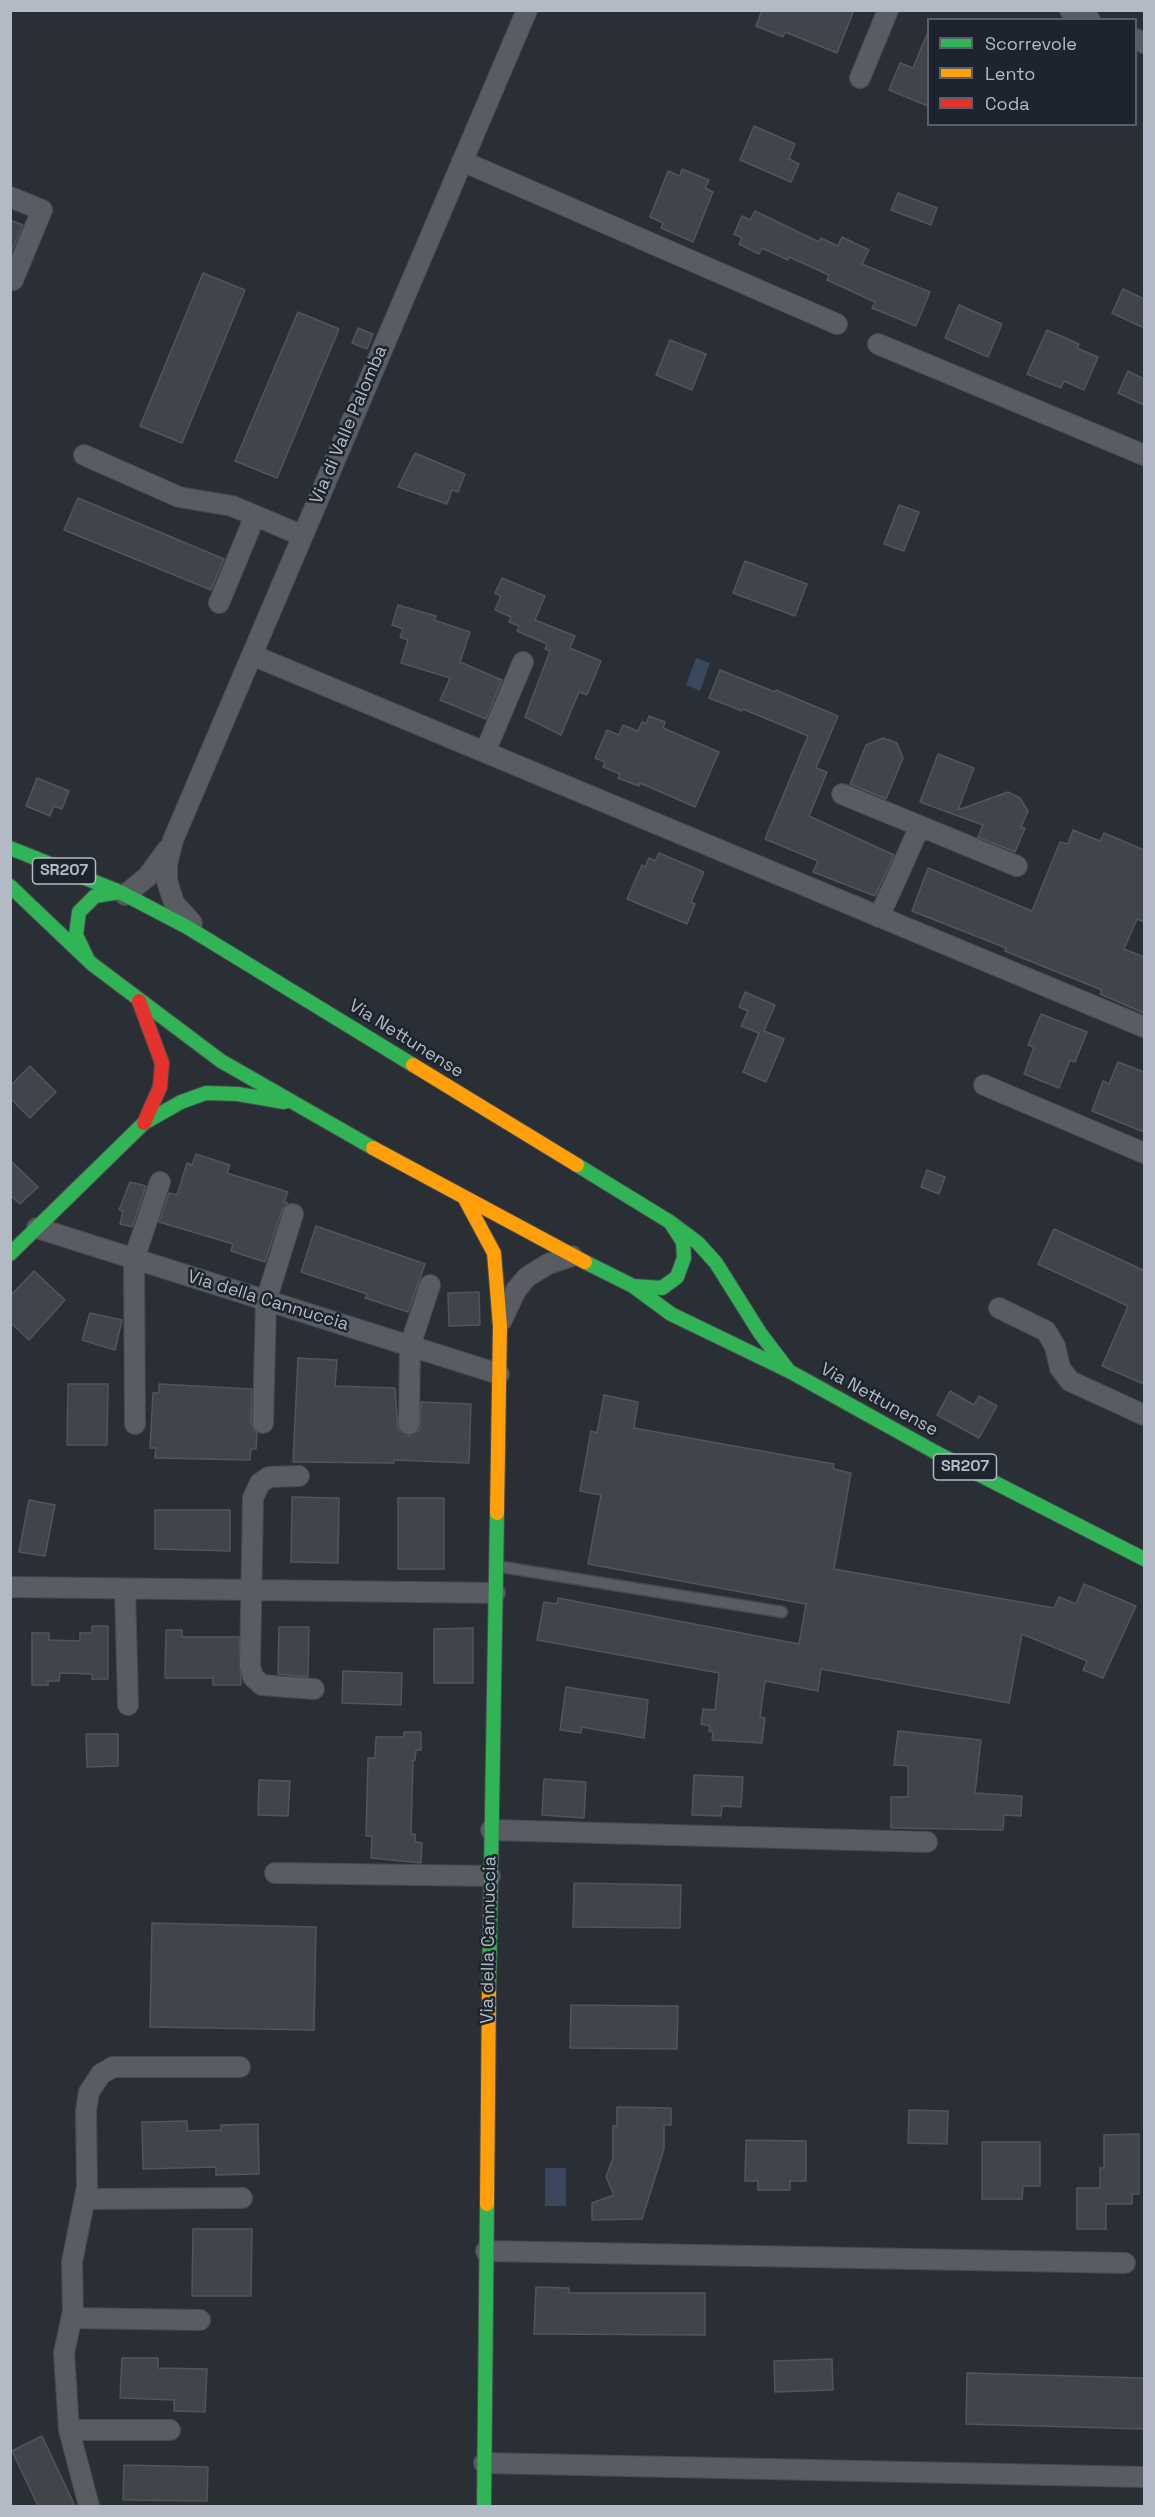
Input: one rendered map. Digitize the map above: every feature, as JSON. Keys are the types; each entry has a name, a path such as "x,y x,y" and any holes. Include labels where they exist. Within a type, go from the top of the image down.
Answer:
{"main road":[{"name":"Via Nettunense","path":"10,848 122,893 229,951 670,1222 698,1243 716,1263 760,1333 789,1371"},
{"name":"Via Nettunense","path":"10,886 92,964 139,1001 202,1048 292,1104 465,1199 633,1286 671,1314 789,1371 935,1452 1144,1559"},
{"name":"Via Nettunense","path":"92,964 77,942 75,928 79,912 95,896 122,893"},
{"path":"139,1001 162,1063 160,1087 144,1123"},
{"path":"10,1254 144,1123 181,1102 206,1093 254,1095 292,1104"},
{"name":"Via della Cannuccia","path":"465,1199 488,1238 494,1253 500,1326 490,1876 484,2506"},
{"name":"Via Nettunense","path":"633,1286 662,1288 677,1277 684,1250 680,1237 670,1222"}],"street":[{"name":"Via di Valle Palomba","path":"229,951 191,922 174,903 166,870 173,840 301,535 527,10"},
{"path":"860,78 888,10"},
{"path":"1070,10 1086,18"},
{"path":"462,161 837,324"},
{"path":"10,197 42,210 13,280"},
{"path":"878,344 1144,455"},
{"path":"84,455 179,497 220,502 301,535"},
{"path":"219,603 255,516"},
{"path":"252,655 1144,1027"},
{"path":"485,752 523,662"},
{"path":"842,794 1017,866"},
{"path":"879,917 920,826"},
{"name":"Via di Valle Palomba","path":"122,893 147,877 173,840"},
{"path":"984,1084 1144,1153"},
{"path":"135,1424 134,1259 160,1182"},
{"path":"263,1423 266,1301 292,1214"},
{"name":"Via della Cannuccia","path":"37,1228 499,1374"},
{"name":"Via della Cannuccia","path":"500,1326 522,1282 541,1268 572,1256"},
{"path":"409,1424 410,1346 430,1284"},
{"path":"999,1308 1046,1331 1055,1346 1060,1368 1070,1381 1144,1415"},
{"path":"299,1476 269,1477 260,1483 255,1492 250,1666 253,1677 270,1687 314,1689"},
{"path":"10,1587 495,1593"},
{"path":"125,1589 128,1705"},
{"path":"491,1830 927,1842"},
{"path":"275,1873 490,1876"},
{"path":"89,2506 69,2430 64,2353 72,2318 72,2262 86,2199 87,2098 101,2074 122,2066 240,2067"},
{"path":"86,2199 242,2198"},
{"path":"486,2251 1125,2263"},
{"path":"72,2318 200,2320"},
{"path":"69,2430 170,2430"},
{"path":"484,2463 1144,2477"}],"lane":[{"path":"495,1566 551,1573 782,1612"}],"water":[{"path":"696,658 710,663 700,691 686,685"},
{"path":"545,2168 566,2168 566,2206 545,2206"}],"building":[{"path":"762,10 854,10 837,53 785,32 783,37 756,26"},
{"path":"927,34 927,106 889,90 900,63 913,68"},
{"path":"754,126 795,144 789,159 799,164 791,182 740,160"},
{"path":"682,169 709,180 705,188 713,192 693,242 661,228 663,223 650,217 668,171 680,176"},
{"path":"898,193 937,208 931,225 891,210"},
{"path":"755,211 819,242 821,238 838,246 842,237 869,250 862,264 930,292 916,326 872,308 875,302 827,280 829,275 789,257 788,260 762,248 759,254 739,244 742,238 734,234 742,216 750,220"},
{"path":"10,220 23,225 10,255"},
{"path":"203,273 245,290 182,443 140,426"},
{"path":"1123,289 1144,299 1144,328 1112,313"},
{"path":"959,305 1002,324 988,357 945,338"},
{"path":"298,312 339,329 277,478 235,461"},
{"path":"358,328 373,334 367,349 352,343"},
{"path":"1047,330 1079,344 1077,348 1098,357 1084,390 1064,381 1061,388 1027,374"},
{"path":"670,340 706,354 692,390 656,375"},
{"path":"1128,371 1144,379 1144,405 1118,393"},
{"path":"415,453 465,474 458,492 452,490 447,504 398,487"},
{"path":"78,498 224,559 211,590 64,530"},
{"path":"899,505 919,512 904,551 884,544"},
{"path":"745,561 807,584 795,616 733,593"},
{"path":"502,578 545,596 535,620 575,636 570,648 601,661 587,695 579,692 561,735 525,717 550,651 545,649 547,644 517,631 519,626 509,622 511,617 495,610 501,596 495,593"},
{"path":"398,605 436,616 434,620 470,632 460,662 502,680 486,719 440,700 450,678 401,663 408,640 400,637 403,629 392,625"},
{"path":"720,670 838,716 816,768 827,772 809,816 894,855 875,896 813,872 818,861 765,839 808,736 743,709 742,711 709,698"},
{"path":"649,716 665,722 663,728 719,752 695,807 640,783 639,786 618,778 620,774 603,767 605,762 595,758 607,730 619,735 623,725 638,731 642,722 646,724"},
{"path":"883,738 897,743 903,758 886,799 850,784 866,745"},
{"path":"938,754 974,768 958,810 1008,792 1020,798 1028,811 1021,827 1025,828 1015,852 978,837 983,825 920,802"},
{"path":"37,778 69,791 62,809 54,806 50,816 26,806"},
{"path":"1073,830 1100,841 1104,833 1144,850 1144,922 1137,919 1124,949 1144,957 1144,1013 1100,994 1102,990 1005,951 1006,948 912,911 928,868 1032,911 1060,842 1068,844"},
{"path":"659,853 704,872 691,902 695,904 687,924 627,899 642,865 645,867 649,858 655,861"},
{"path":"745,992 775,1005 764,1031 784,1039 766,1082 743,1072 759,1033 741,1026 748,1011 739,1007"},
{"path":"1041,1014 1087,1032 1075,1062 1070,1060 1059,1088 1024,1074 1034,1047 1028,1045"},
{"path":"1118,1062 1144,1072 1144,1132 1092,1111 1103,1081 1109,1084"},
{"path":"30,1066 56,1092 30,1118 10,1098 10,1086"},
{"path":"196,1154 230,1165 227,1173 288,1192 284,1202 288,1203 282,1210 265,1262 231,1251 233,1244 159,1222 169,1193 177,1195 187,1163 192,1165"},
{"path":"10,1160 38,1187 20,1204 10,1195"},
{"path":"927,1170 945,1177 939,1194 921,1187"},
{"path":"130,1182 146,1186 132,1227 120,1224 123,1211 119,1210"},
{"path":"316,1226 425,1264 408,1312 365,1298 367,1294 301,1272"},
{"path":"1054,1229 1143,1270 1144,1268 1144,1384 1102,1366 1128,1306 1038,1264"},
{"path":"34,1271 65,1300 29,1340 10,1322 10,1296"},
{"path":"479,1292 480,1325 449,1326 448,1293"},
{"path":"90,1313 122,1320 115,1350 82,1340"},
{"path":"298,1358 337,1360 335,1386 395,1388 398,1429 408,1436 420,1430 421,1402 471,1404 469,1463 394,1460 394,1463 293,1462"},
{"path":"68,1384 108,1384 107,1445 67,1445"},
{"path":"159,1384 252,1389 251,1423 257,1433 256,1449 251,1449 250,1460 155,1458 156,1448 150,1448 151,1429 153,1393 159,1393"},
{"path":"950,1391 974,1405 979,1396 997,1406 979,1438 937,1415"},
{"path":"604,1395 638,1402 634,1428 834,1464 833,1469 851,1473 834,1569 1054,1608 1059,1597 1076,1604 1084,1584 1136,1606 1103,1678 1083,1670 1087,1661 1022,1634 1009,1703 821,1669 818,1691 765,1681 760,1717 765,1718 762,1743 712,1740 713,1732 709,1731 710,1726 701,1724 703,1709 715,1710 719,1673 537,1640 544,1602 557,1604 558,1598 799,1644 806,1604 588,1564 601,1495 580,1491 591,1431 597,1433"},
{"path":"292,1497 339,1498 338,1563 291,1562"},
{"path":"398,1498 444,1498 444,1569 398,1569"},
{"path":"29,1500 55,1505 45,1556 19,1552"},
{"path":"155,1510 230,1510 230,1551 155,1549"},
{"path":"92,1626 108,1626 108,1679 92,1679 92,1674 60,1673 59,1681 48,1681 48,1685 32,1685 32,1633 49,1633 49,1640 80,1641 80,1633 92,1633"},
{"path":"279,1627 309,1627 308,1677 278,1674"},
{"path":"473,1628 473,1683 434,1683 434,1629"},
{"path":"166,1630 182,1630 182,1637 239,1637 241,1685 213,1685 213,1678 165,1678"},
{"path":"343,1671 402,1673 401,1705 342,1703"},
{"path":"566,1687 648,1700 644,1738 582,1727 581,1733 560,1730"},
{"path":"898,1731 981,1740 975,1793 1022,1796 1021,1816 1004,1815 1003,1830 891,1828 891,1797 908,1797 908,1766 894,1765"},
{"path":"404,1732 421,1732 421,1750 416,1750 415,1760 413,1760 411,1834 415,1834 415,1842 422,1843 421,1863 371,1858 372,1836 366,1836 368,1758 375,1758 376,1737 404,1737"},
{"path":"86,1734 118,1734 118,1766 87,1767"},
{"path":"694,1775 743,1777 741,1807 722,1806 721,1816 692,1815"},
{"path":"544,1779 586,1782 584,1818 542,1815"},
{"path":"259,1780 290,1781 288,1816 258,1815"},
{"path":"574,1883 681,1885 680,1928 573,1927"},
{"path":"152,1923 316,1927 314,2030 150,2027"},
{"path":"571,2005 678,2006 677,2049 570,2048"},
{"path":"617,2107 671,2108 671,2125 664,2125 664,2149 642,2219 592,2220 592,2203 614,2195 606,2177 613,2158 613,2126 617,2126"},
{"path":"909,2110 948,2111 947,2144 908,2143"},
{"path":"187,2121 187,2131 221,2130 221,2125 258,2124 259,2174 216,2175 216,2167 143,2169 142,2122"},
{"path":"1139,2134 1139,2194 1132,2194 1132,2204 1106,2204 1106,2229 1077,2229 1077,2188 1100,2188 1100,2168 1104,2168 1104,2135"},
{"path":"746,2140 806,2141 806,2181 790,2181 790,2190 758,2190 758,2181 745,2181"},
{"path":"982,2142 1040,2142 1040,2186 1023,2186 1022,2199 982,2199"},
{"path":"193,2229 252,2229 251,2296 192,2296"},
{"path":"536,2287 569,2288 569,2293 705,2293 705,2335 534,2334"},
{"path":"122,2358 158,2358 158,2368 207,2369 205,2412 174,2411 174,2400 120,2398"},
{"path":"832,2359 833,2390 775,2392 774,2361"},
{"path":"967,2373 1144,2378 1144,2429 966,2424"},
{"path":"42,2436 75,2506 38,2506 12,2451"},
{"path":"124,2465 208,2467 207,2501 123,2500"}],"traffic: fast":[{"path":"10,848 120,892 187,927 413,1065"},
{"path":"10,886 92,964 221,1061 373,1148"},
{"path":"87,958 76,935 79,912 95,896 120,892"},
{"path":"10,1254 144,1123 181,1102 206,1093 238,1094 284,1102"},
{"path":"577,1165 670,1222 698,1243 716,1263 760,1333 789,1371"},
{"path":"585,1262 633,1286 662,1288 677,1277 684,1258 683,1242 670,1222"},
{"path":"633,1286 671,1314 789,1371 935,1452 1144,1559"},
{"path":"489,1990 497,1513"},
{"path":"484,2506 487,2204"}],"traffic: slow":[{"path":"413,1065 577,1165"},
{"path":"373,1148 585,1262"},
{"path":"465,1199 494,1253 500,1326 497,1513"},
{"path":"487,2204 489,1990"}],"traffic: jam":[{"path":"139,1001 162,1063 160,1087 144,1123"}]}
